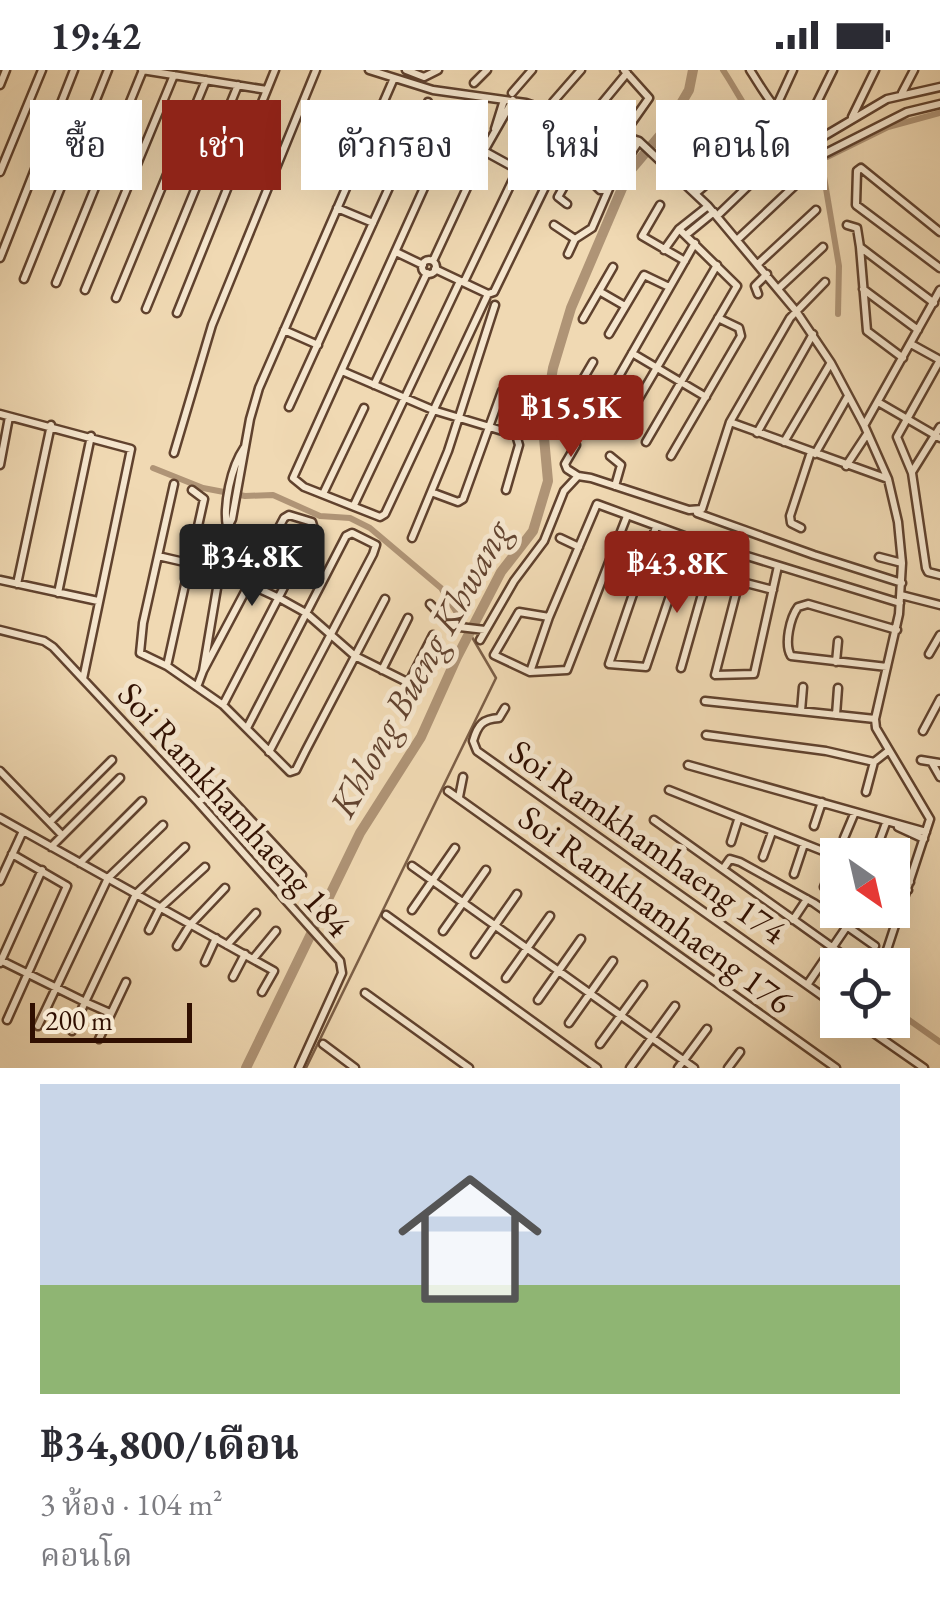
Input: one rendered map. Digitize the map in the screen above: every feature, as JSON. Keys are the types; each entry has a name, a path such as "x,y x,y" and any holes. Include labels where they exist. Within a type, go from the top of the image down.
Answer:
{"street":[{"path":"0,85 6,70"},
{"path":"0,172 42,70"},
{"path":"0,258 74,70"},
{"path":"24,279 108,70"},
{"path":"56,283 142,70 267,90"},
{"path":"177,313 275,70"},
{"path":"174,453 212,325 316,70"},
{"path":"369,70 433,90 510,98 639,141 696,192 813,334 866,429 888,479 898,522 901,599 875,719 878,735 928,812 910,883"},
{"path":"406,70 424,77 438,70"},
{"path":"474,83 486,70"},
{"path":"488,143 510,98 532,70"},
{"path":"555,100 581,70"},
{"path":"779,100 794,70"},
{"path":"818,100 833,70"},
{"path":"852,118 875,70"},
{"path":"902,94 914,70"},
{"path":"604,100 625,71 649,98 636,116"},
{"path":"752,71 770,100"},
{"path":"85,290 174,74"},
{"path":"203,671 228,518 259,388 394,78"},
{"path":"116,298 206,80"},
{"path":"146,309 238,85"},
{"path":"827,134 902,94 940,87"},
{"path":"827,152 907,112 940,104"},
{"path":"636,145 639,141"},
{"path":"940,232 861,168 857,171 856,205 940,268"},
{"path":"289,407 387,190"},
{"path":"423,190 294,478 297,484 380,517 385,514 488,294"},
{"path":"434,265 467,190"},
{"path":"354,505 508,190"},
{"path":"374,385 427,260 462,282 488,294 494,292 543,190"},
{"path":"562,190 558,196 567,204"},
{"path":"568,254 576,239 588,232 602,204 604,190"},
{"path":"686,235 738,190"},
{"path":"738,240 790,190"},
{"path":"660,206 642,236 685,261"},
{"path":"337,208 372,223"},
{"path":"758,264 816,210"},
{"path":"664,250 679,229 713,211"},
{"path":"554,225 576,239"},
{"path":"847,225 857,228 867,331 902,358"},
{"path":"646,442 737,286 679,229"},
{"path":"586,434 695,243"},
{"path":"778,288 823,246"},
{"path":"860,247 934,302"},
{"path":"396,252 425,269"},
{"path":"618,434 717,264"},
{"path":"582,319 614,267"},
{"path":"609,334 644,274 669,287"},
{"path":"758,294 755,286 767,274"},
{"path":"696,512 704,507 730,422 796,310 825,282"},
{"path":"863,289 918,330"},
{"path":"846,466 940,290"},
{"path":"598,291 625,306"},
{"path":"412,538 459,418 495,305"},
{"path":"671,456 742,333 718,318"},
{"path":"284,330 318,345"},
{"path":"470,332 485,334"},
{"path":"756,433 813,334"},
{"path":"911,344 940,360 897,437 912,474 926,568 940,575"},
{"path":"632,353 706,397"},
{"path":"562,415 593,362"},
{"path":"784,442 831,363"},
{"path":"342,371 403,399 519,438 506,490"},
{"path":"577,390 603,404"},
{"path":"431,492 462,501 502,392"},
{"path":"800,528 791,523 790,516 813,453 848,395"},
{"path":"878,402 938,436"},
{"path":"323,494 364,408"},
{"path":"0,414 128,446 132,452 83,679"},
{"path":"0,465 10,416"},
{"path":"730,422 888,479"},
{"path":"16,584 51,426"},
{"path":"912,474 938,436 940,426"},
{"path":"58,593 91,436"},
{"path":"576,445 565,464 578,476 902,582"},
{"path":"610,456 621,465 615,486"},
{"path":"480,640 514,580 544,541 564,491 578,476"},
{"path":"174,484 139,649 223,706 287,770 294,772 384,599"},
{"path":"167,666 204,499 192,490"},
{"path":"530,672 548,617 597,504 778,566 901,599 940,605"},
{"path":"197,687 284,518 290,515 308,520 314,529 223,706"},
{"path":"548,617 519,612 494,655 530,672 567,670 628,516"},
{"path":"656,526 609,664 646,666 690,538"},
{"path":"247,728 346,536 352,533 375,542 373,554 270,752"},
{"path":"560,538 579,547"},
{"path":"158,556 219,570 251,584 306,613 355,656 408,681 434,635"},
{"path":"879,557 902,563"},
{"path":"680,566 772,590"},
{"path":"739,582 715,674 754,674 778,566"},
{"path":"681,668 708,574"},
{"path":"0,580 98,601"},
{"path":"430,604 451,626 485,630"},
{"path":"887,667 795,658 787,647 793,614 798,606 808,604 897,630"},
{"path":"382,670 408,618"},
{"name":"Soi Ramkhamhaeng 184","path":"0,630 53,646 340,961 342,973 299,1068"},
{"path":"929,654 940,635"},
{"path":"836,662 838,641"},
{"path":"801,711 802,687"},
{"path":"836,715 838,688"},
{"path":"922,731 940,698"},
{"path":"705,701 875,719"},
{"name":"Soi Ramkhamhaeng 174","path":"504,708 499,718 480,722 472,740 478,751 820,995"},
{"path":"706,735 826,751 874,762"},
{"path":"866,792 874,762 888,751"},
{"path":"50,822 112,760"},
{"path":"920,760 936,763 940,778"},
{"path":"688,764 925,835"},
{"path":"0,772 62,835"},
{"path":"458,798 463,777"},
{"path":"51,846 120,778"},
{"path":"198,802 220,788 302,875"},
{"path":"669,790 820,850"},
{"name":"Soi Ramkhamhaeng 176","path":"448,791 836,1068"},
{"path":"80,863 142,801"},
{"path":"814,826 822,802"},
{"path":"844,838 855,812"},
{"path":"0,818 274,972 262,992"},
{"path":"654,820 832,948 846,928"},
{"path":"731,842 738,820"},
{"path":"880,838 886,822"},
{"path":"38,1026 108,878 163,825"},
{"path":"0,882 23,831"},
{"path":"763,858 772,832"},
{"path":"794,874 804,844"},
{"path":"72,1031 136,894 184,848"},
{"path":"412,910 455,848"},
{"path":"7,1020 67,893 64,882 12,854"},
{"path":"724,869 734,859 820,908"},
{"path":"412,866 694,1068"},
{"path":"149,930 160,908 205,867"},
{"path":"42,870 0,961 110,1013"},
{"path":"443,931 486,870"},
{"path":"176,946 225,888"},
{"path":"475,954 518,894"},
{"path":"793,920 807,899"},
{"path":"227,944 256,913"},
{"path":"386,916 597,1068"},
{"path":"506,978 550,916"},
{"path":"850,928 876,946"},
{"path":"254,959 276,931"},
{"path":"205,962 216,938"},
{"path":"538,1000 580,940"},
{"path":"233,976 245,954"},
{"path":"570,1024 614,961"},
{"path":"807,986 820,966"},
{"path":"99,1039 126,982"},
{"path":"600,1044 643,985"},
{"path":"365,994 469,1068"},
{"path":"630,1068 675,1006"},
{"path":"678,1068 707,1030"},
{"path":"884,1038 924,1068"},
{"path":"323,1044 354,1068"},
{"path":"728,1068 740,1052"}],"waterway":[{"name":"Khlong Bueng Khwang","path":"246,1068 360,833 421,737 501,572 533,531 548,481 543,427 553,368 571,308 629,172 668,126 689,90 693,70"},
{"path":"723,70 741,100"},
{"path":"827,157 888,127 940,113"},
{"path":"826,190 839,266 838,314"},
{"path":"153,468 203,488 245,496 273,495 320,516 350,518 370,528 441,588 469,632"},
{"path":"306,1068 496,678 469,632"},
{"path":"910,1021 940,1042"}]}
